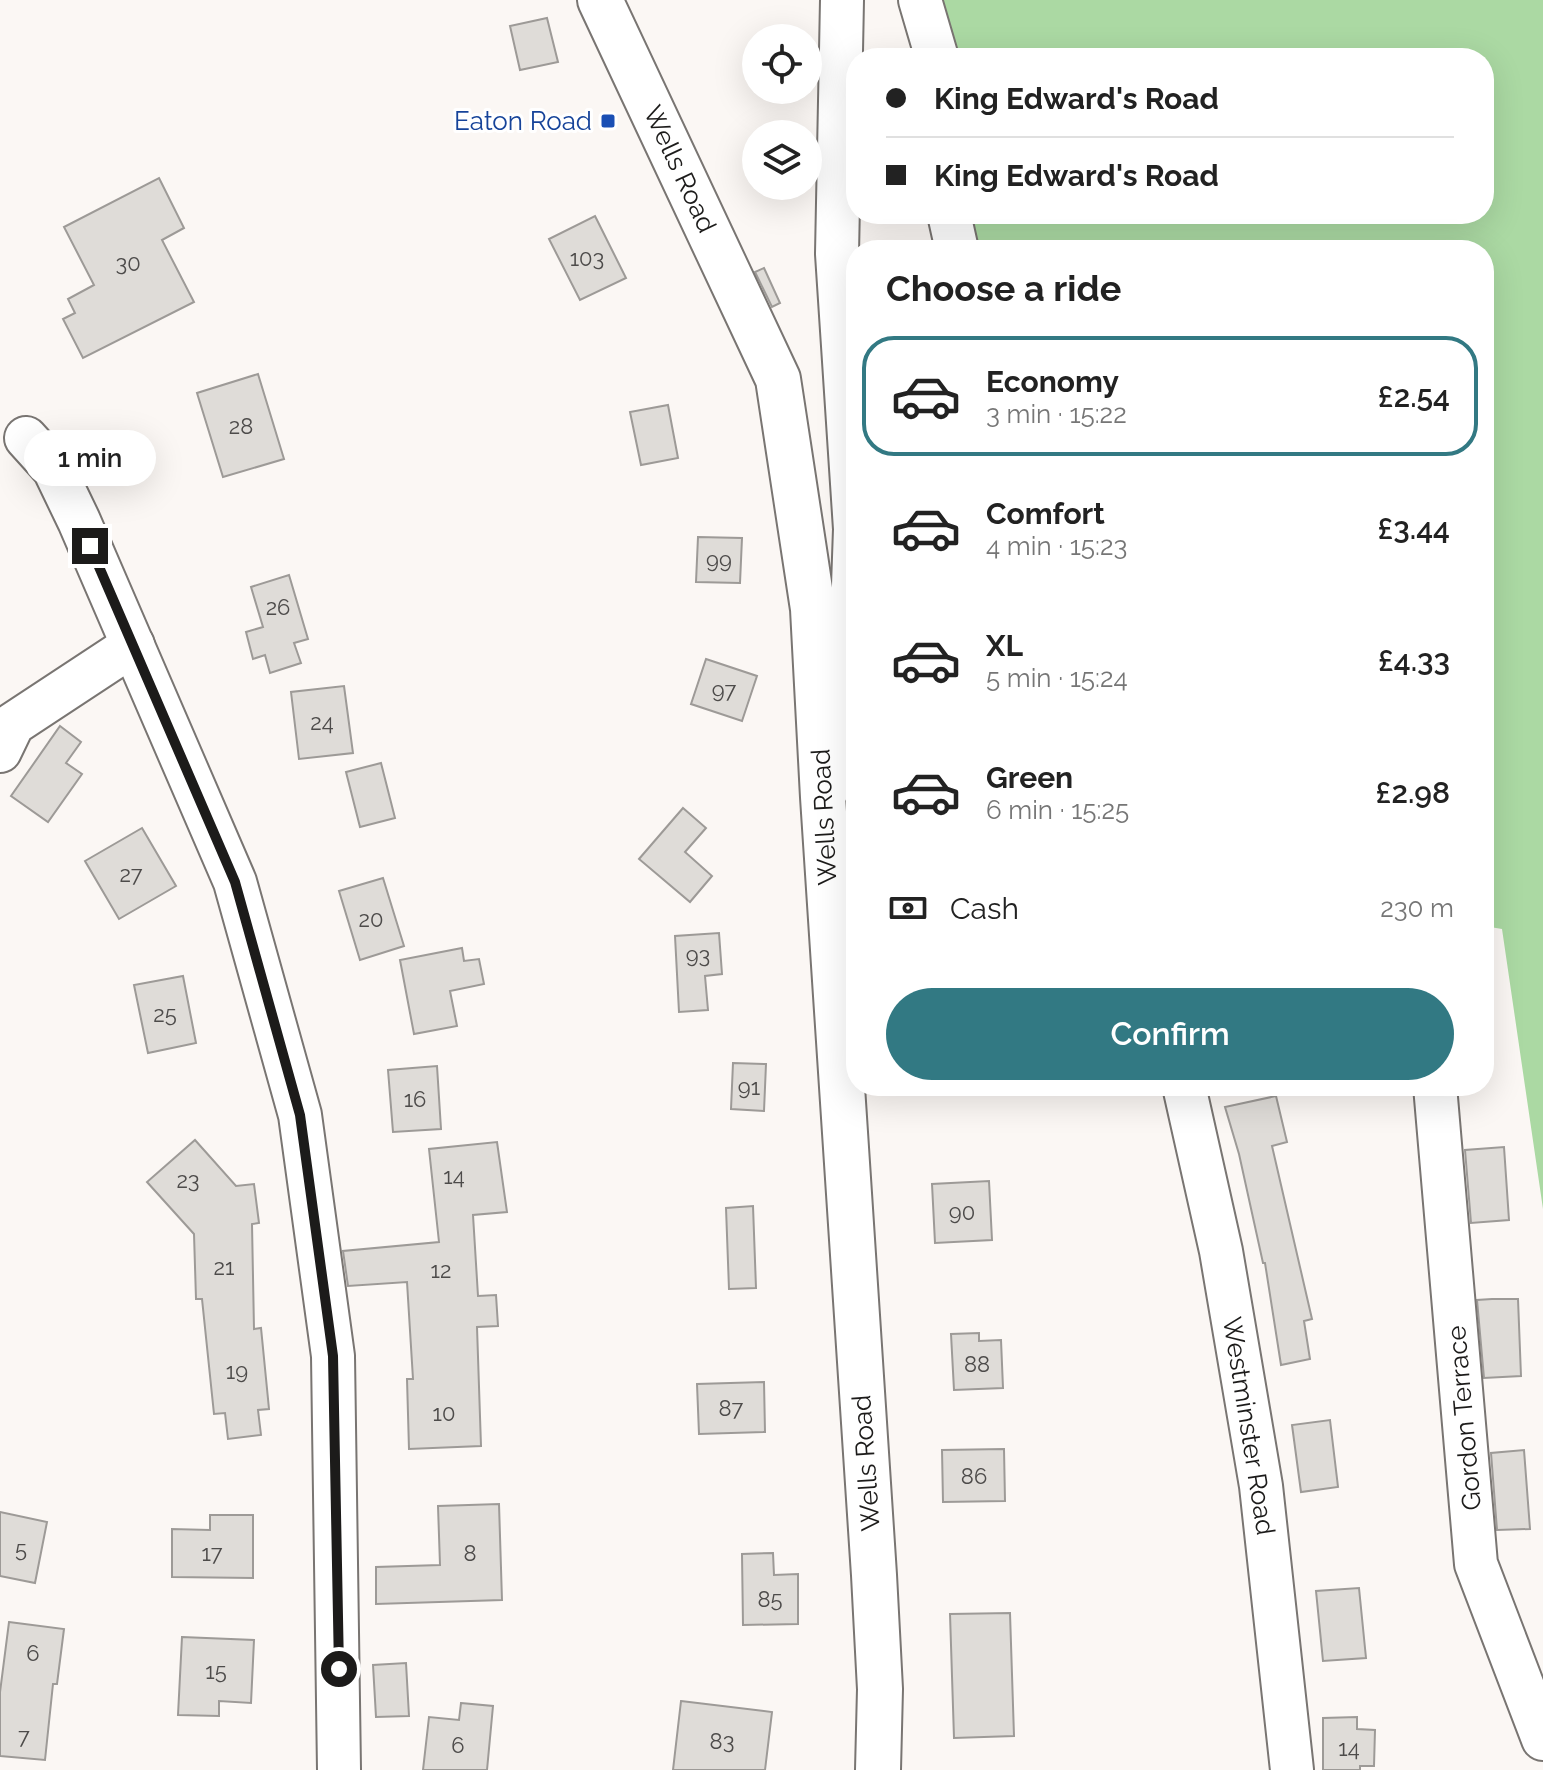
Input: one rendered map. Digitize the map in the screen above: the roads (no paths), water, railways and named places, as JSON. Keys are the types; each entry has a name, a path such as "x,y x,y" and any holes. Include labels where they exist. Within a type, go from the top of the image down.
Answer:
{"highway":[{"name":"Wells Road","path":"601,1 778,379 813,609 874,1575 880,1689 878,1770"}],"street":[{"path":"842,0 837,254 846,392"},
{"path":"920,0 934,48"},
{"path":"26,438 54,469 235,882 300,1115 333,1356 339,1770"},
{"path":"0,751 13,724 133,645"},
{"path":"823,797 846,759"},
{"name":"Westminster Road","path":"1186,1096 1221,1251 1261,1486 1292,1770"},
{"name":"Gordon Terrace","path":"1436,1096 1476,1564 1543,1739"}],"place":[{"name":"Eaton Road","path":"608,121"}]}
